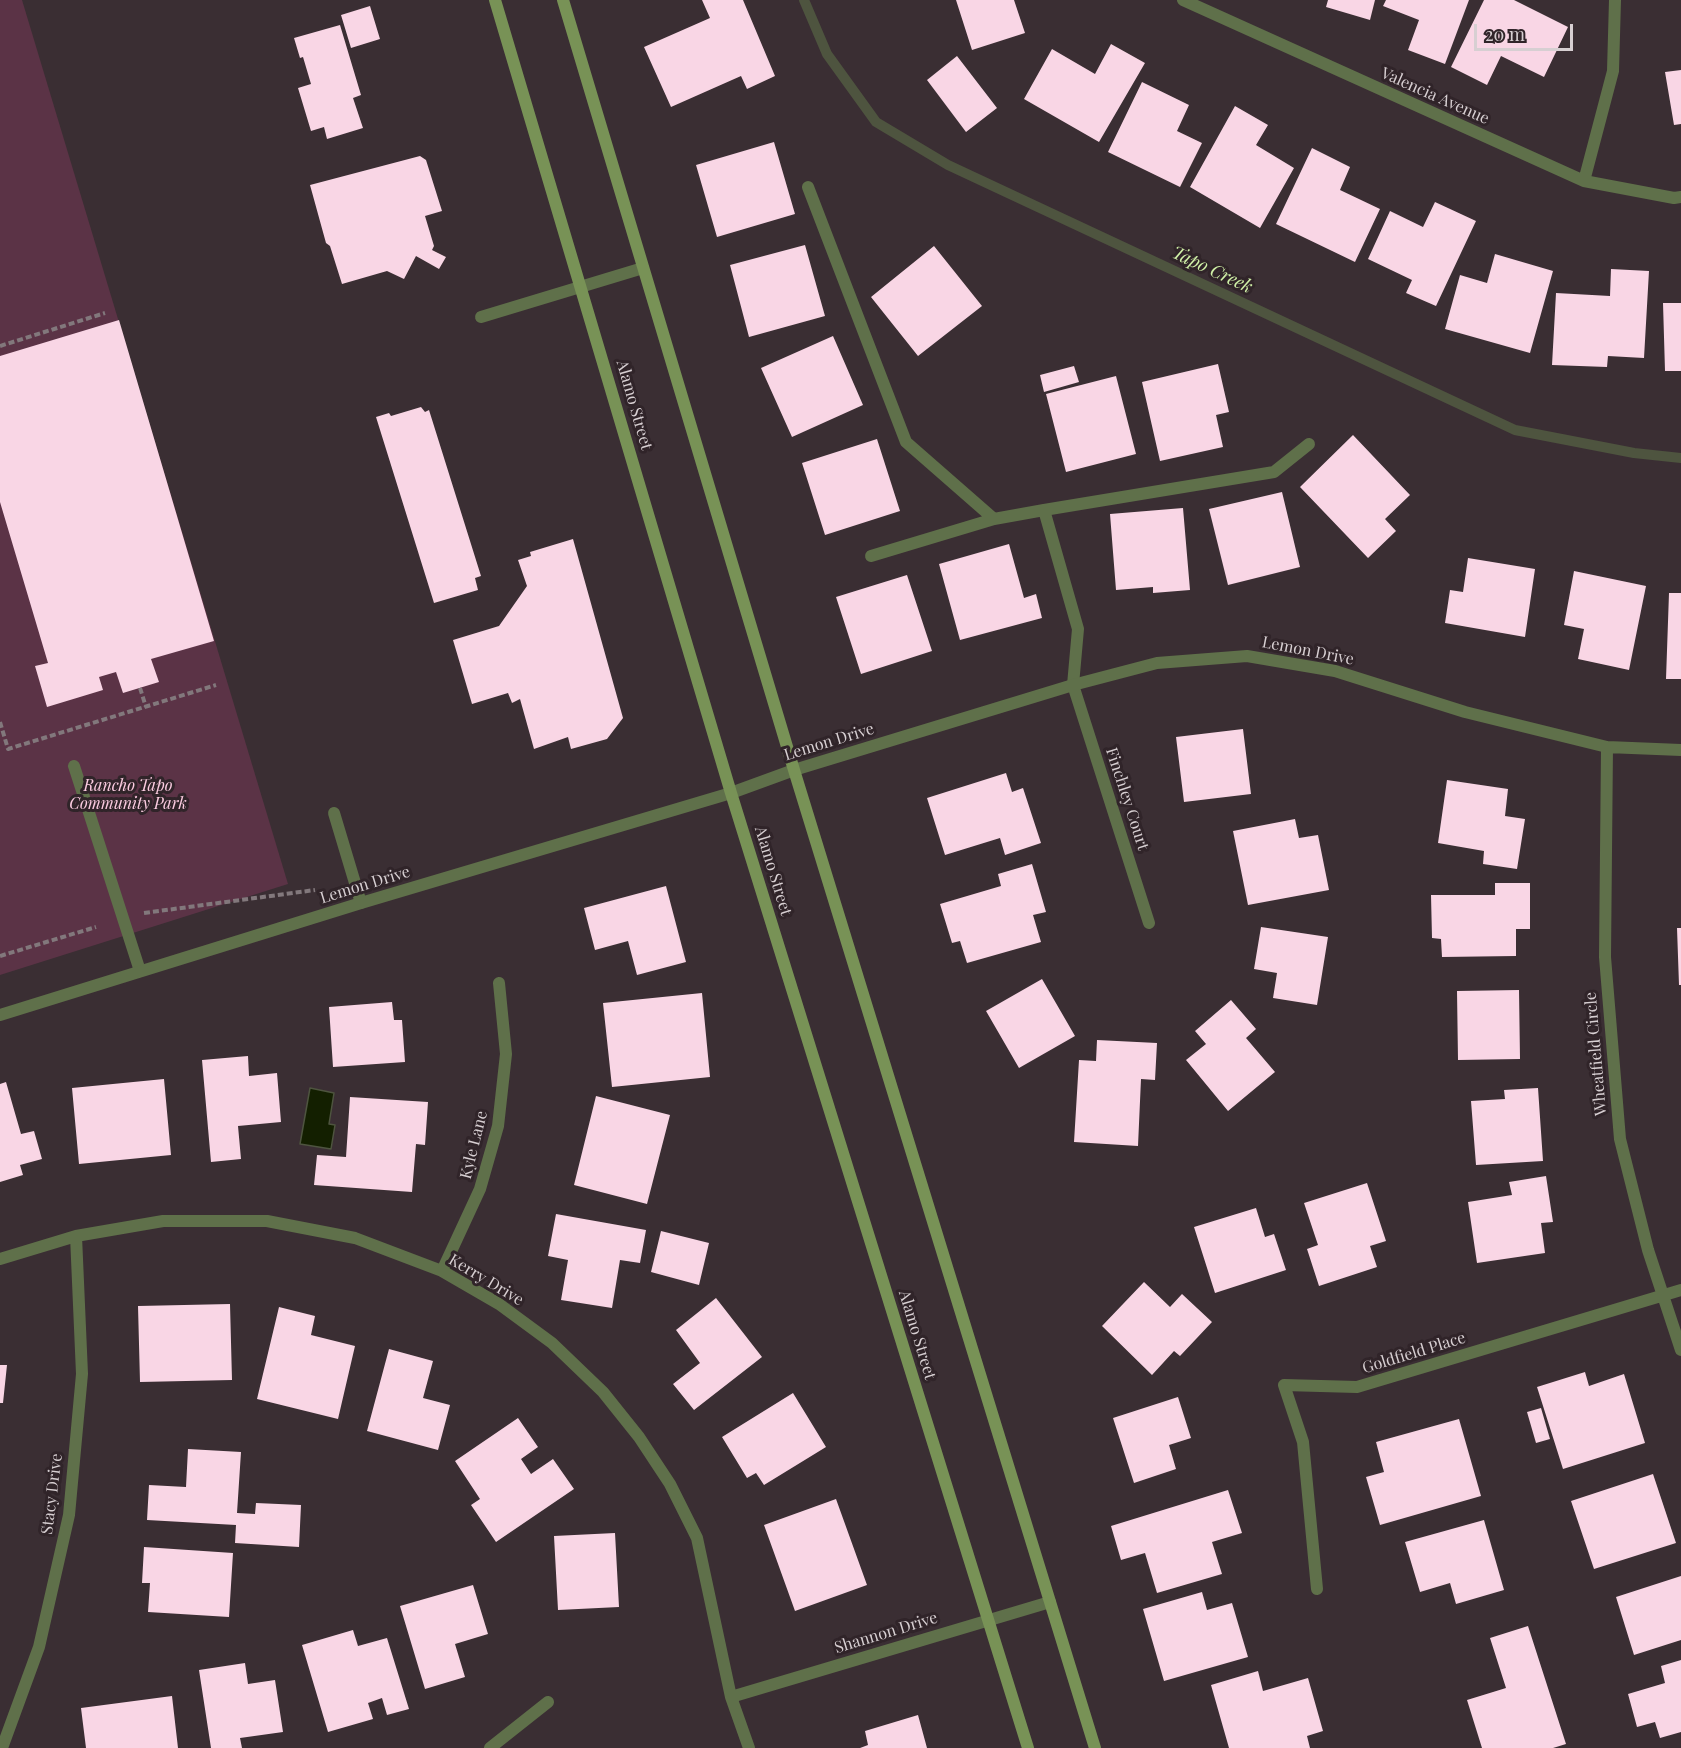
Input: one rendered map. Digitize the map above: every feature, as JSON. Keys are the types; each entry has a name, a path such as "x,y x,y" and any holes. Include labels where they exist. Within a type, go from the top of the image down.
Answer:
{"main road":[{"name":"Alamo Street","path":"495,0 582,286 731,793 1028,1748"},
{"path":"563,0 794,770 1095,1748"}],"street":[{"name":"Valencia Avenue","path":"1183,0 1584,181 1681,198"},
{"path":"1584,181 1613,71 1615,0"},
{"path":"808,188 906,442 994,519"},
{"path":"481,317 643,268"},
{"path":"871,556 994,519 1274,472 1309,444"},
{"path":"1044,510 1078,629 1073,685"},
{"name":"Lemon Drive","path":"0,1015 361,903 731,793 794,770 1073,685 1157,663 1247,656 1335,671 1466,712 1607,747 1681,750"},
{"name":"Finchley Court","path":"1073,685 1149,923"},
{"name":"Wheatfield Circle","path":"1607,747 1605,957 1620,1139 1648,1250 1681,1350"},
{"path":"74,766 140,971"},
{"path":"334,813 361,903"},
{"name":"Kyle Lane","path":"442,1272 480,1189 498,1126 506,1054 499,983"},
{"name":"Kerry Drive","path":"0,1259 76,1236 163,1221 267,1221 355,1238 442,1272 499,1304 552,1343 603,1392 639,1437 670,1484 697,1538 731,1697 750,1748"},
{"name":"Stacy Drive","path":"2,1748 39,1647 69,1515 82,1374 76,1236"},
{"name":"Goldfield Place","path":"1317,1589 1303,1442 1284,1385 1357,1387 1681,1290"},
{"name":"Shannon Drive","path":"731,1697 1050,1602"},
{"path":"490,1748 548,1702"}],"path":[{"path":"0,346 105,313"},
{"path":"0,722 8,749 216,685"},
{"path":"140,688 146,706"},
{"path":"137,914 315,890"},
{"path":"0,956 96,927"}],"green space":[{"name":"Rancho Tapo Community Park","path":"0,0 22,0 288,884 0,975"}],"shaded area":[{"path":"310,1088 334,1093 329,1124 335,1125 331,1149 300,1144"}],"building":[{"path":"702,0 743,0 775,76 747,89 741,76 671,107 644,47 710,18"},
{"path":"956,0 1014,0 1025,33 972,50"},
{"path":"1328,0 1375,0 1370,20 1326,7"},
{"path":"1386,0 1469,0 1445,64 1408,50 1419,20 1383,6"},
{"path":"1484,0 1514,0 1568,27 1544,77 1501,56 1487,85 1451,67"},
{"path":"370,6 380,39 351,48 341,15"},
{"path":"340,25 361,95 353,98 363,128 327,139 324,127 311,131 298,88 311,84 303,57 300,58 294,38"},
{"path":"1111,44 1145,63 1099,142 1024,99 1052,49 1095,74"},
{"path":"957,56 997,108 966,132 927,80"},
{"path":"1681,70 1681,124 1674,125 1665,72"},
{"path":"1142,82 1189,105 1177,131 1202,143 1180,187 1108,152"},
{"path":"1235,106 1268,125 1256,145 1294,168 1260,228 1190,187"},
{"path":"774,142 795,214 717,237 696,165"},
{"path":"1312,148 1350,167 1340,190 1380,209 1355,262 1276,224"},
{"path":"420,156 426,160 442,211 425,216 434,246 432,250 446,257 439,269 416,256 404,279 387,271 342,284 330,246 326,243 310,185"},
{"path":"1435,202 1476,221 1436,306 1406,293 1412,280 1368,259 1390,211 1423,227"},
{"path":"805,245 825,316 749,337 730,265"},
{"path":"934,246 982,306 918,356 871,297"},
{"path":"1495,254 1553,271 1530,353 1445,329 1460,275 1487,283"},
{"path":"1611,269 1649,271 1644,358 1608,356 1607,367 1552,365 1556,293 1610,296"},
{"path":"1663,303 1681,303 1681,371 1665,371"},
{"path":"119,320 214,641 151,659 159,682 123,693 116,672 99,677 103,690 47,707 35,666 48,663 0,502 0,356"},
{"path":"833,336 863,405 792,437 761,368"},
{"path":"1218,364 1229,412 1216,415 1223,447 1160,461 1142,382"},
{"path":"1074,366 1079,382 1044,392 1040,375"},
{"path":"1116,376 1136,454 1066,472 1046,394"},
{"path":"421,407 425,412 429,410 481,576 475,578 478,590 434,603 376,417 389,413 391,416"},
{"path":"1353,435 1410,495 1385,519 1396,531 1368,558 1300,487"},
{"path":"877,439 900,511 825,535 802,463"},
{"path":"1282,492 1300,567 1228,585 1209,509"},
{"path":"1183,508 1190,590 1153,593 1153,587 1116,590 1110,514"},
{"path":"573,539 623,718 607,739 571,749 568,737 534,749 520,699 512,703 508,693 472,704 453,640 499,626 527,586 518,560 531,556 530,552"},
{"path":"1009,544 1024,598 1036,594 1042,618 960,640 939,564"},
{"path":"1468,558 1535,569 1525,637 1445,623 1450,590 1463,592"},
{"path":"1574,571 1646,586 1629,670 1578,659 1584,629 1564,625"},
{"path":"907,575 932,651 861,674 836,597"},
{"path":"1669,593 1681,593 1681,679 1666,679"},
{"path":"1243,729 1251,794 1184,802 1176,737"},
{"path":"1006,773 1012,792 1023,788 1041,843 1005,855 1000,838 945,855 927,798"},
{"path":"1447,780 1508,789 1505,816 1525,819 1517,869 1483,864 1484,851 1438,843"},
{"path":"1295,819 1299,838 1318,835 1329,890 1248,905 1233,831"},
{"path":"1032,864 1046,912 1033,915 1041,942 967,963 960,941 952,943 940,904 1001,886 998,874"},
{"path":"1495,883 1530,883 1530,929 1516,929 1516,956 1442,957 1441,939 1432,938 1431,895 1495,895"},
{"path":"666,886 686,962 637,975 628,941 595,950 584,908"},
{"path":"1261,927 1328,937 1317,1005 1273,998 1277,973 1254,969"},
{"path":"1677,928 1681,928 1681,985 1679,985"},
{"path":"1042,979 1075,1036 1019,1068 986,1011"},
{"path":"1519,990 1520,1059 1458,1060 1457,991"},
{"path":"702,993 710,1077 612,1087 603,1003"},
{"path":"1231,1000 1256,1029 1246,1038 1275,1072 1228,1111 1186,1060 1206,1044 1195,1031"},
{"path":"392,1002 394,1020 402,1020 405,1062 333,1067 329,1007"},
{"path":"1097,1040 1157,1043 1155,1080 1141,1079 1138,1146 1074,1142 1079,1060 1096,1061"},
{"path":"248,1056 249,1076 277,1073 281,1122 238,1126 241,1159 211,1162 202,1060"},
{"path":"164,1079 171,1155 79,1164 72,1088"},
{"path":"6,1082 21,1134 34,1131 42,1159 20,1165 23,1175 0,1182 0,1084"},
{"path":"1538,1088 1543,1161 1476,1165 1471,1101 1505,1099 1504,1090"},
{"path":"596,1096 670,1115 647,1204 574,1185"},
{"path":"350,1097 428,1102 425,1145 416,1144 412,1192 314,1185 317,1155 346,1157"},
{"path":"1546,1176 1553,1222 1541,1223 1545,1253 1477,1263 1468,1202 1512,1195 1509,1182"},
{"path":"1367,1183 1386,1241 1370,1246 1377,1267 1319,1286 1307,1249 1318,1245 1304,1203"},
{"path":"1256,1208 1265,1237 1274,1234 1286,1270 1215,1293 1194,1227"},
{"path":"556,1214 646,1230 640,1263 620,1260 612,1308 561,1300 568,1260 548,1256"},
{"path":"661,1231 709,1243 699,1285 651,1272"},
{"path":"1144,1282 1170,1307 1182,1294 1212,1322 1180,1356 1174,1351 1152,1375 1102,1326"},
{"path":"716,1298 762,1357 694,1410 673,1384 700,1363 676,1330"},
{"path":"230,1304 232,1380 140,1382 138,1306"},
{"path":"279,1307 315,1316 311,1335 355,1346 338,1419 257,1399"},
{"path":"389,1349 433,1361 423,1398 450,1405 438,1450 367,1431"},
{"path":"0,1365 7,1365 3,1403 0,1403"},
{"path":"1585,1372 1589,1386 1624,1374 1645,1443 1563,1469 1537,1387"},
{"path":"793,1393 826,1447 764,1485 756,1473 747,1478 722,1437"},
{"path":"1178,1397 1191,1438 1169,1445 1176,1469 1134,1483 1113,1418"},
{"path":"1541,1408 1550,1439 1536,1443 1527,1412"},
{"path":"518,1418 538,1447 521,1459 531,1474 553,1459 574,1489 496,1542 471,1505 480,1499 455,1461"},
{"path":"1459,1419 1481,1496 1380,1525 1366,1477 1384,1472 1376,1442"},
{"path":"188,1449 241,1452 237,1513 255,1514 256,1503 301,1505 299,1547 235,1543 236,1525 147,1520 149,1485 186,1487"},
{"path":"1653,1474 1676,1543 1594,1569 1571,1501"},
{"path":"1228,1490 1242,1533 1212,1542 1222,1574 1157,1593 1145,1553 1121,1560 1111,1526"},
{"path":"836,1499 867,1585 795,1611 764,1525"},
{"path":"1484,1520 1504,1590 1456,1604 1450,1583 1420,1592 1405,1542"},
{"path":"615,1533 619,1607 558,1610 554,1536"},
{"path":"144,1547 233,1553 229,1617 148,1612 150,1583 142,1583"},
{"path":"1681,1576 1681,1640 1634,1655 1616,1597"},
{"path":"473,1585 488,1634 455,1644 465,1677 425,1689 400,1606"},
{"path":"1202,1592 1207,1610 1232,1603 1248,1657 1164,1681 1143,1609"},
{"path":"1528,1626 1566,1744 1553,1748 1482,1748 1467,1700 1506,1688 1490,1638"},
{"path":"353,1630 358,1646 387,1638 409,1709 387,1715 382,1698 368,1703 373,1719 328,1732 302,1645"},
{"path":"1681,1660 1681,1732 1660,1738 1655,1722 1637,1727 1628,1694 1665,1683 1661,1666"},
{"path":"245,1663 248,1684 275,1680 283,1732 240,1738 242,1748 211,1748 199,1670"},
{"path":"1258,1671 1263,1691 1308,1678 1323,1731 1307,1736 1310,1748 1229,1748 1211,1685"},
{"path":"172,1696 178,1748 86,1748 81,1708"},
{"path":"918,1715 927,1748 860,1748 868,1745 865,1731"}],"waterway":[{"name":"Tapo Creek","path":"804,0 827,54 876,122 948,165 1515,430 1634,453 1681,458"}]}
